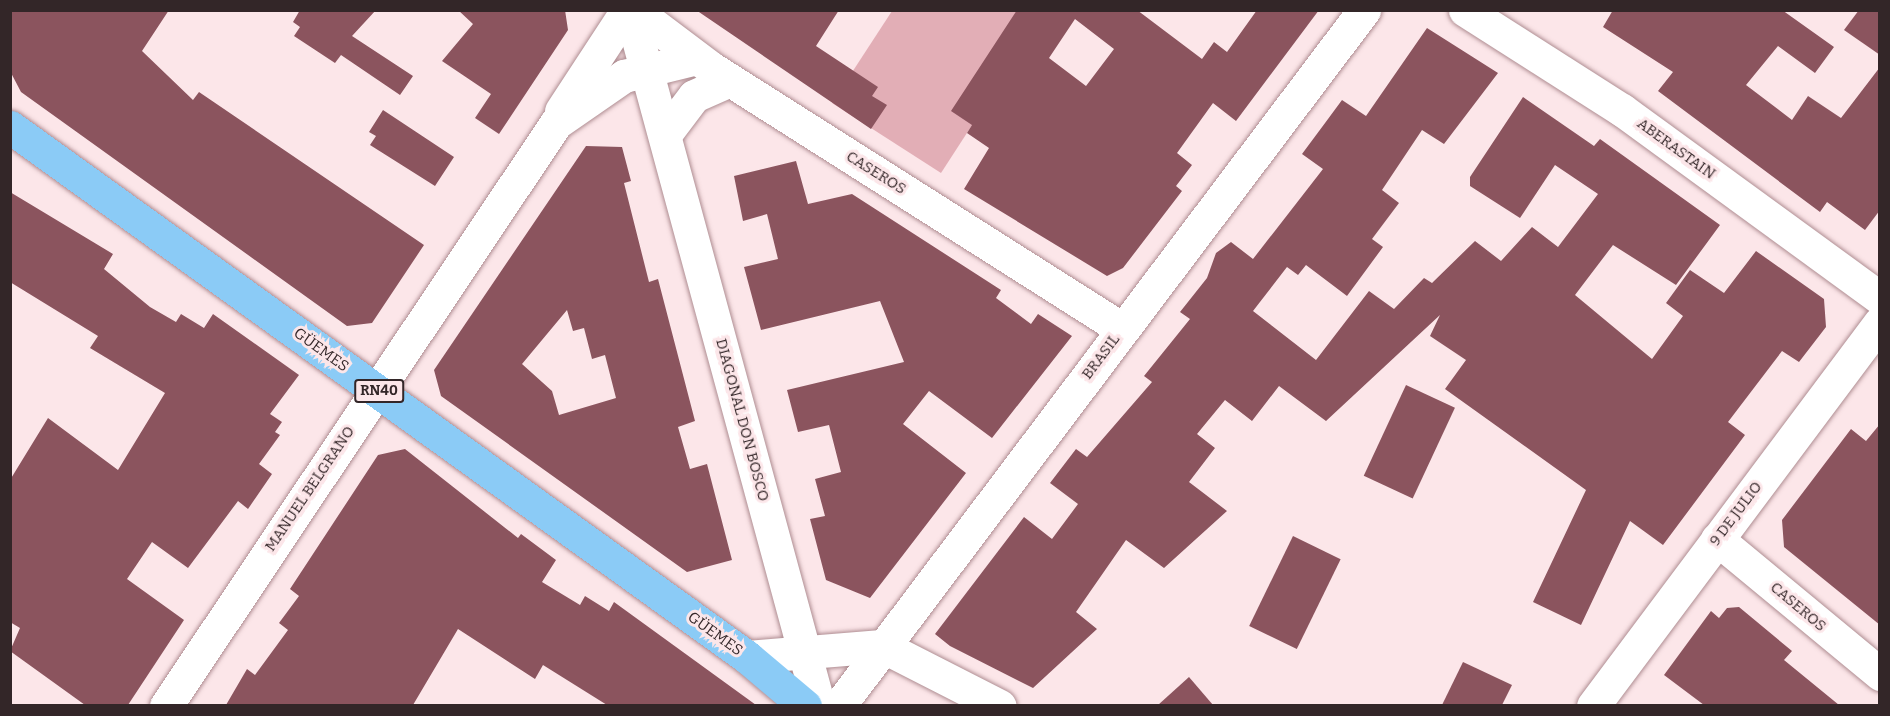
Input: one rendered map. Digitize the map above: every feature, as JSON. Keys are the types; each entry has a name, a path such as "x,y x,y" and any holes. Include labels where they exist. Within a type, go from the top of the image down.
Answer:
{"main road":[{"name":"GÜEMES","path":"10,128 747,657 805,705"}],"street":[{"name":"CASEROS","path":"630,10 730,80 1122,329"},
{"name":"DIAGONAL DON BOSCO","path":"630,10 666,133 819,705"},
{"name":"MANUEL BELGRANO","path":"166,705 556,123 568,94 630,10"},
{"name":"BRASIL","path":"839,705 1364,10"},
{"name":"ABERASTAIN","path":"1465,10 1622,110 1880,298"},
{"name":"MANUEL BELGRANO","path":"556,123 596,91 647,67 697,58"},
{"path":"666,133 694,96 730,80"},
{"name":"9 DE JULIO","path":"1593,705 1880,322"},
{"name":"CASEROS","path":"1717,539 1880,674"},
{"path":"882,646 1000,705"},
{"name":"GÜEMES","path":"747,657 882,646"}],"shaded area":[{"path":"892,11 1046,11 941,173 832,103"}],"building":[{"path":"10,10 169,10 142,51 193,100 199,92 424,245 372,323 347,326 21,92 10,71"},
{"path":"300,10 376,10 352,36 413,76 400,95 341,55 335,63 294,36 300,27 293,22"},
{"path":"458,10 565,10 568,30 499,134 475,118 491,94 442,61 473,24"},
{"path":"696,10 839,10 816,46 878,87 872,96 887,105 871,129"},
{"path":"1017,10 1137,10 1202,59 1214,42 1227,52 1257,10 1319,10 1236,121 1213,103 1177,153 1192,165 1176,186 1182,191 1123,268 1107,276 964,189 989,148 967,133 972,125 951,111","holes":["1075,19 1114,49 1086,86 1049,58"]},
{"path":"1613,10 1782,10 1834,47 1815,73 1778,46 1746,85 1792,120 1808,96 1841,118 1880,67 1880,210 1865,230 1827,202 1820,212 1658,91 1673,72 1603,27"},
{"path":"1859,10 1880,10 1880,55 1844,30"},
{"path":"1427,28 1498,73 1444,144 1422,130 1382,190 1399,203 1372,239 1383,247 1347,296 1306,265 1298,275 1287,267 1253,311 1316,360 1369,291 1394,309 1424,278 1432,283 1475,241 1501,261 1532,227 1558,247 1598,194 1555,165 1520,218 1470,186 1470,177 1523,97 1594,146 1600,139 1720,225 1676,285 1613,245 1575,295 1652,359 1683,316 1666,303 1690,270 1724,293 1756,251 1824,299 1826,327 1799,362 1782,351 1728,422 1745,435 1663,545 1630,521 1581,625 1533,602 1586,490 1445,389 1466,360 1430,336 1440,315 1326,421 1279,386 1252,421 1225,400 1197,434 1215,448 1189,482 1227,511 1164,568 1126,540 1076,612 1097,629 1033,688 950,646 935,634 1024,517 1052,539 1078,504 1050,483 1076,449 1087,457 1152,382 1144,376 1190,319 1180,312 1207,278 1216,253 1231,242 1253,259 1323,169 1302,154 1342,100 1366,116"},
{"path":"383,110 454,157 435,186 370,145 376,136 369,132"},
{"path":"586,146 622,147 631,181 624,183 649,282 658,279 695,421 678,427 690,469 707,464 732,560 687,572 441,396 434,370","holes":["567,310 573,331 584,328 592,359 605,355 616,398 559,415 552,391 522,364"]},
{"path":"796,161 808,204 852,194 1001,290 996,298 1031,324 1038,314 1072,336 992,438 929,391 903,424 966,473 870,598 826,580 810,519 825,516 815,479 841,472 829,425 798,432 787,390 904,362 880,301 761,330 744,267 778,259 767,214 743,221 734,176"},
{"path":"10,192 113,254 104,269 150,307 176,322 181,314 204,328 213,314 299,375 270,414 282,422 275,432 280,435 259,464 272,474 248,509 238,501 188,568 152,542 127,579 184,620 128,705 85,705 10,651 20,628 10,622 10,480 48,418 118,470 165,393 90,348 98,336 10,282"},
{"path":"1406,385 1455,408 1413,498 1364,476"},
{"path":"1880,424 1880,625 1784,547 1782,520 1851,429 1866,441"},
{"path":"405,449 518,538 521,534 556,560 542,582 580,605 585,596 609,611 614,602 756,705 607,705 543,665 535,679 458,629 413,705 226,705 247,669 255,675 288,630 279,623 299,596 290,589 378,455"},
{"path":"1293,536 1341,559 1297,649 1249,626"},
{"path":"1739,607 1792,651 1784,660 1839,705 1704,705 1664,675 1711,611 1719,618 1727,608"},
{"path":"1463,662 1512,685 1502,705 1442,705"},
{"path":"1189,677 1213,705 1158,705"}]}
